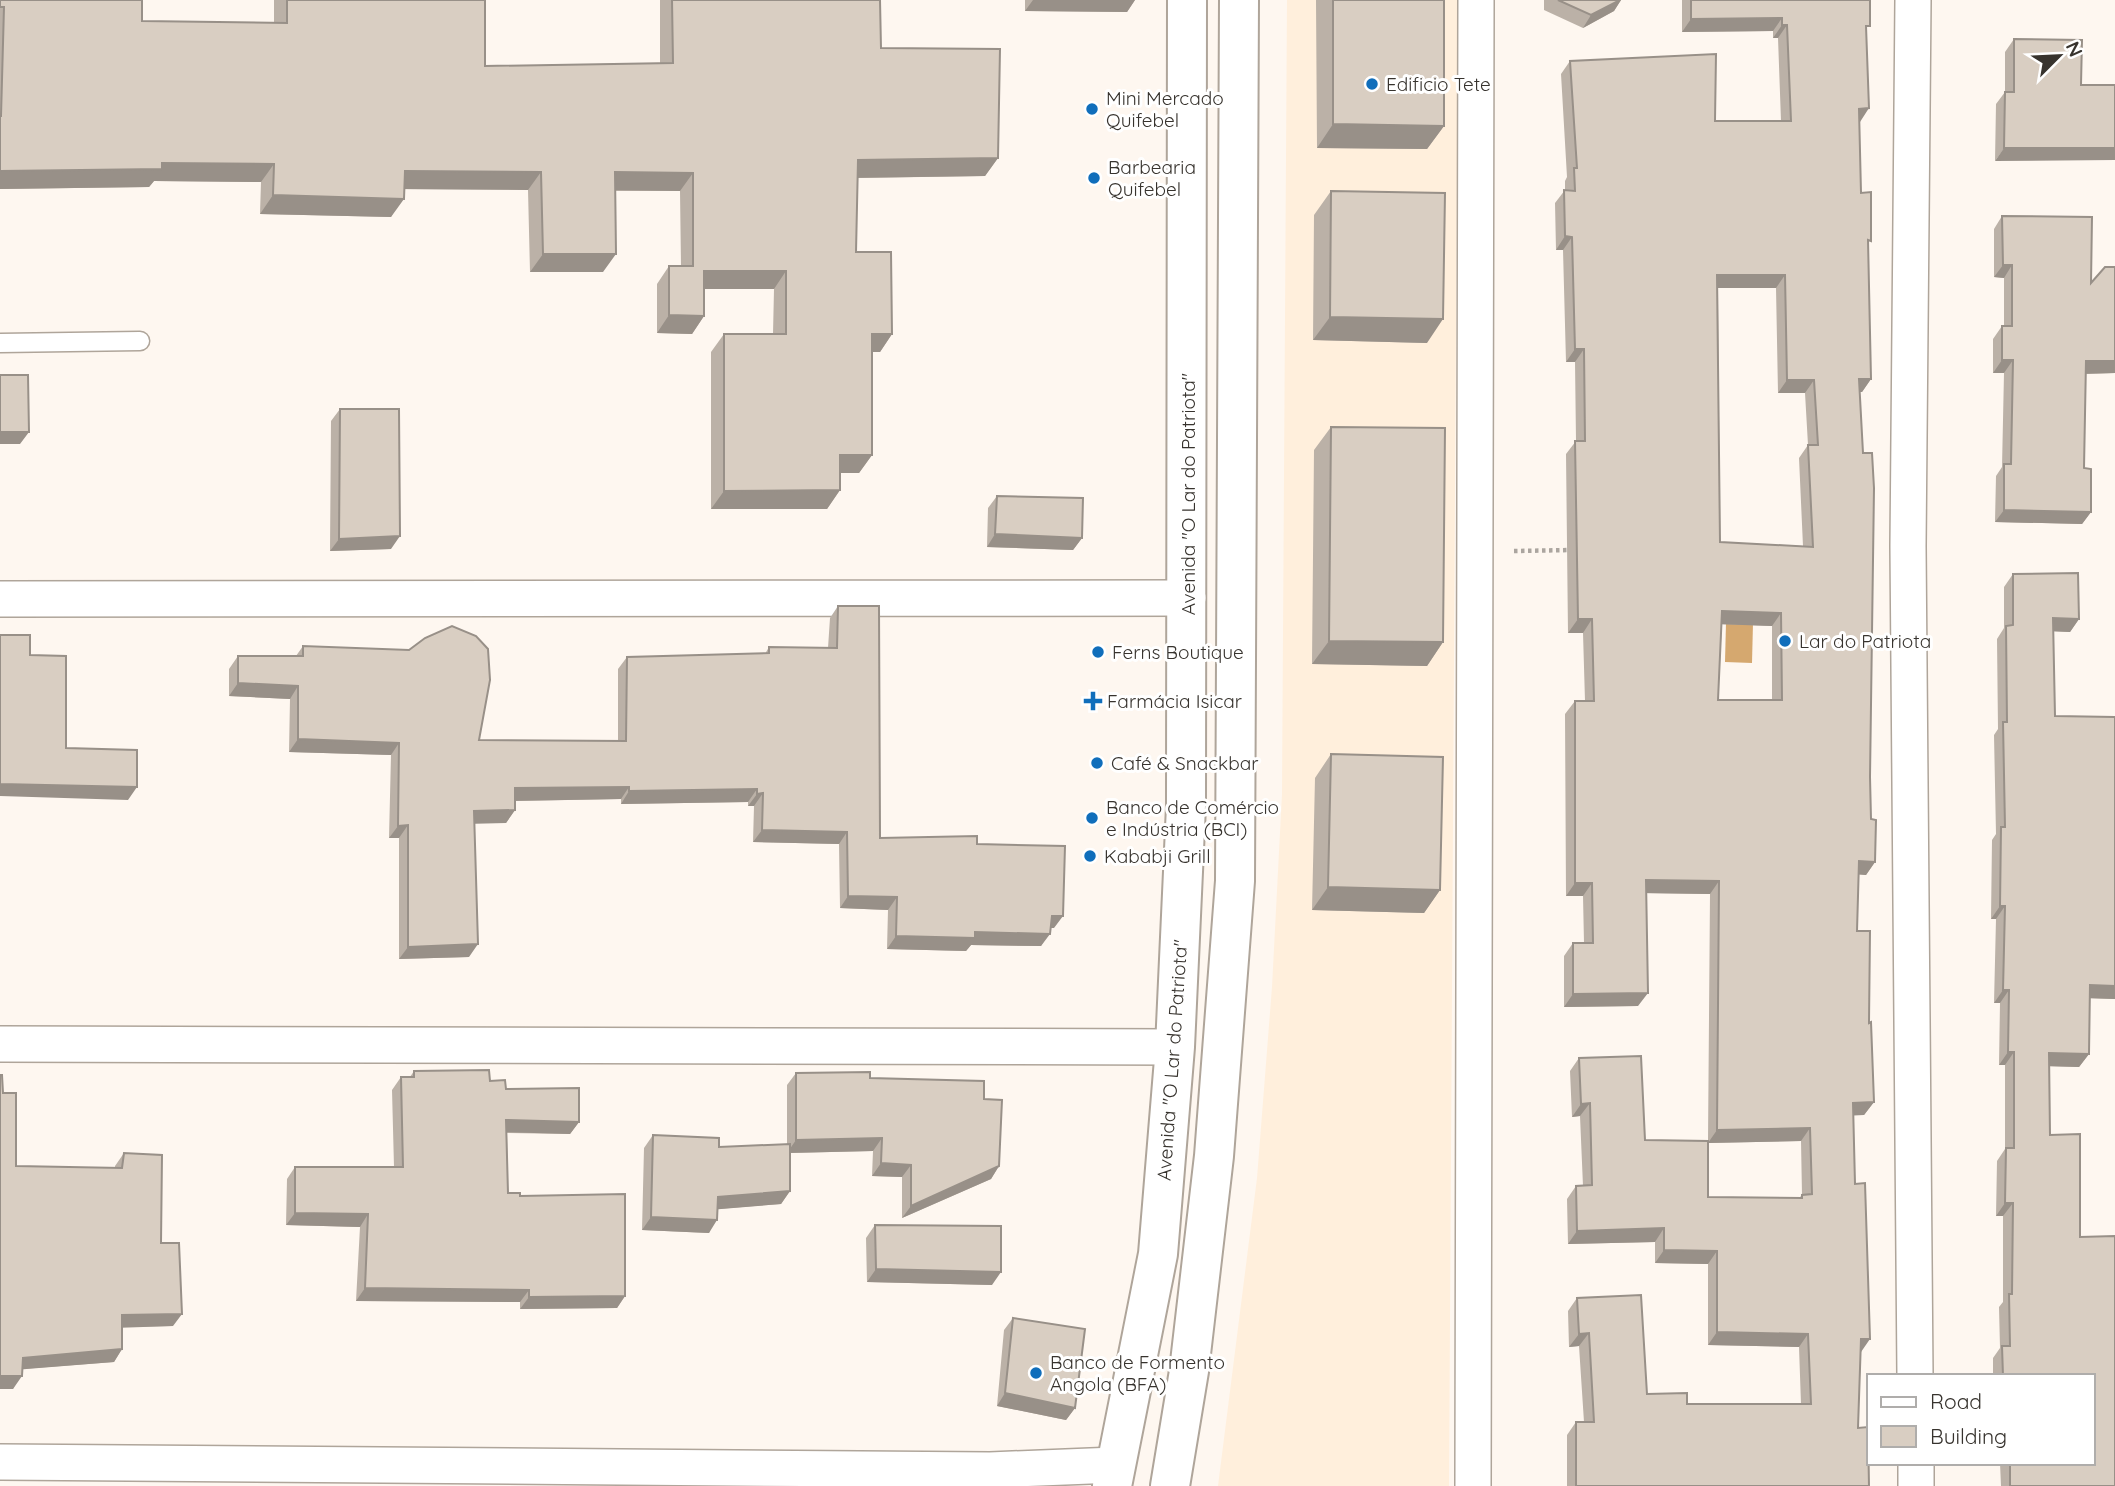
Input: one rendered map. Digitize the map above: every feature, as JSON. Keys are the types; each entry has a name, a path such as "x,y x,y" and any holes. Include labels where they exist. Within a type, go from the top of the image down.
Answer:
{"main road":[{"name":"Avenida \"O Lar do Patriota\"","path":"1113,1476 1158,1254 1175,1047 1186,806 1187,0"},
{"path":"1170,1486 1189,1371 1214,1156 1235,881 1239,0"}],"street":[{"path":"1473,1486 1476,0"},
{"path":"1913,0 1908,546 1915,1374"},
{"path":"0,599 1188,598"},
{"path":"0,1044 1175,1047"},
{"path":"0,1462 904,1478 1113,1476"},
{"path":"1916,1465 1916,1486"}],"lane":[{"path":"0,342 140,341"}],"path":[{"path":"1475,551 1573,550"}],"shaded area":[{"path":"1287,0 1458,0 1449,1486 1218,1486 1257,1178 1272,987 1282,794"},
{"path":"1726,623 1753,623 1752,663 1725,662"}],"building":[{"path":"0,0 142,0 142,21 287,23 287,0 485,0 485,66 673,63 672,0 880,0 881,48 1000,49 998,158 858,160 856,252 891,252 892,334 872,334 872,455 840,455 840,490 724,491 724,334 786,334 786,271 704,271 704,316 669,315 669,266 693,266 693,173 615,172 616,254 543,254 541,172 405,171 404,199 273,195 274,164 162,163 162,169 0,171 4,7 0,7"},
{"name":"Edificio Tete","path":"1333,0 1444,0 1444,126 1333,124"},
{"path":"1558,0 1620,0 1591,15"},
{"path":"1691,0 1870,0 1870,26 1866,26 1869,108 1859,109 1861,193 1871,192 1871,241 1868,240 1871,379 1859,379 1863,453 1872,453 1874,488 1870,777 1871,819 1876,820 1875,862 1859,861 1857,931 1870,931 1869,1023 1871,1022 1874,1102 1853,1103 1855,1184 1865,1183 1870,1339 1861,1339 1858,1428 1867,1427 1869,1486 1576,1486 1576,1422 1594,1422 1589,1333 1579,1334 1577,1298 1641,1295 1647,1394 1687,1393 1687,1404 1811,1404 1808,1334 1717,1332 1717,1251 1664,1250 1664,1228 1577,1231 1576,1186 1592,1185 1590,1103 1581,1104 1579,1058 1641,1056 1645,1140 1708,1141 1708,1197 1802,1198 1802,1195 1812,1194 1810,1128 1717,1130 1719,881 1646,880 1648,993 1573,994 1573,943 1593,943 1592,883 1575,883 1575,701 1594,701 1592,619 1578,619 1575,441 1585,441 1584,349 1575,349 1572,237 1565,236 1564,190 1575,191 1574,168 1577,168 1570,61 1716,54 1715,121 1791,121 1787,25 1782,25 1782,18 1691,19","holes":["1717,275 1785,275 1787,380 1814,380 1818,445 1808,445 1813,547 1720,542","1722,611 1781,613 1782,700 1718,700"]},
{"path":"2014,39 2082,40 2081,85 2115,85 2115,148 2004,148 2005,92 2014,92"},
{"path":"1331,191 1445,193 1443,319 1330,317"},
{"path":"2002,216 2092,217 2091,283 2105,267 2115,267 2115,361 2086,361 2084,468 2091,469 2091,512 2004,510 2004,464 2011,464 2013,360 2002,360 2002,326 2012,326 2012,265 2003,265"},
{"path":"0,375 28,375 29,432 0,432"},
{"path":"340,409 399,409 400,536 339,539"},
{"path":"1331,427 1445,428 1443,642 1329,641"},
{"path":"997,496 1083,498 1082,538 995,534"},
{"path":"2078,573 2079,619 2053,618 2055,716 2115,717 2115,986 2090,985 2089,1054 2049,1053 2050,1135 2080,1134 2080,1237 2115,1236 2115,1486 2010,1486 2010,1465 2094,1465 2094,1374 2003,1374 2002,1346 2010,1346 2009,1294 2012,1294 2013,1203 2005,1203 2006,1148 2014,1148 2014,1052 2008,1052 2009,990 2003,990 2005,906 2000,906 2001,827 2005,827 2003,722 2007,722 2006,626 2013,625 2013,574"},
{"path":"838,606 879,606 880,838 977,836 977,844 1065,846 1063,916 1052,916 1050,934 975,932 975,938 896,936 897,897 848,896 847,832 762,830 763,793 757,794 757,789 629,791 629,787 515,788 515,810 474,811 478,944 408,947 408,825 398,826 399,743 298,739 298,686 238,683 238,656 303,656 303,646 409,650 425,638 452,626 476,636 488,649 490,680 479,740 626,741 627,657 769,653 769,647 837,648"},
{"path":"0,635 30,635 30,655 66,656 66,748 137,750 137,787 0,784"},
{"path":"1331,754 1443,757 1440,890 1328,887"},
{"path":"489,1070 490,1081 505,1080 506,1089 579,1088 579,1122 506,1120 508,1193 520,1193 520,1196 625,1194 625,1296 529,1297 529,1290 365,1288 368,1214 295,1213 295,1167 403,1167 401,1077 414,1077 414,1071"},
{"path":"870,1072 870,1078 984,1081 984,1099 1002,1100 999,1166 911,1206 911,1165 881,1163 882,1138 796,1140 796,1073"},
{"path":"0,1075 3,1093 16,1093 16,1166 122,1168 124,1153 162,1155 161,1243 179,1243 182,1314 122,1315 122,1349 23,1358 22,1376 0,1376"},
{"path":"653,1135 719,1138 719,1147 790,1144 790,1191 718,1197 717,1220 651,1217"},
{"path":"875,1225 1001,1226 1001,1272 876,1269"},
{"name":"Banco de Formento Angola (BFA)","path":"1013,1318 1085,1329 1075,1408 1005,1393"}],"place":[{"name":"Edificio Tete","path":"1372,84"},
{"name":"Mini Mercado Quifebel","path":"1092,109"},
{"name":"Barbearia Quifebel","path":"1094,178"},
{"name":"Lar do Patriota","path":"1785,641"},
{"name":"Ferns Boutique","path":"1098,652"},
{"name":"Farmácia Isicar","path":"1093,701"},
{"name":"Café & Snackbar","path":"1097,763"},
{"name":"Banco de Comércio e Indústria (BCI)","path":"1092,818"},
{"name":"Kababji Grill","path":"1090,856"},
{"name":"Banco de Formento Angola (BFA)","path":"1036,1373"}]}
